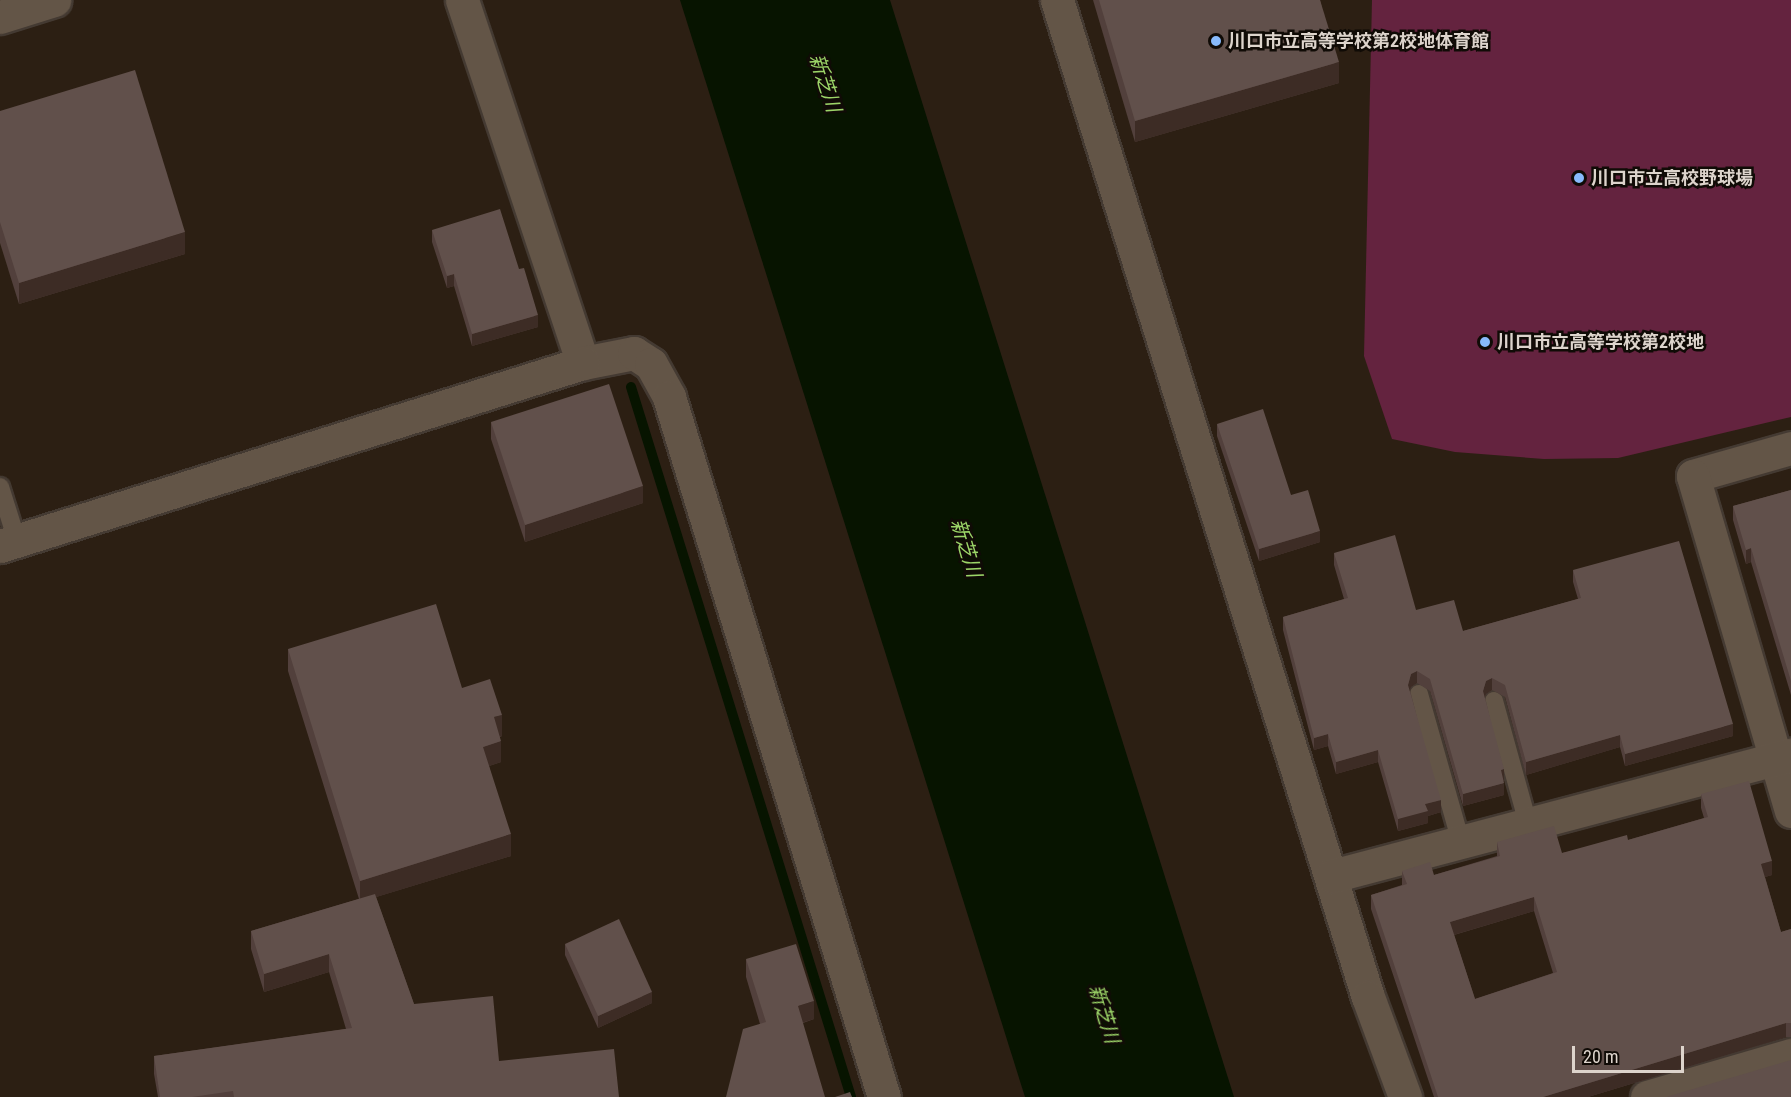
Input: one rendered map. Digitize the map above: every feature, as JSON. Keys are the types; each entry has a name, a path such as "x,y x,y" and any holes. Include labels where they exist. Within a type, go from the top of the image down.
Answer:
{"street":[{"path":"0,17 54,0"},
{"path":"462,0 584,363"},
{"path":"1057,0 1368,997 1405,1097"},
{"path":"8,543 584,363 634,353 651,364 669,397 884,1097"},
{"path":"1791,448 1693,476 1783,757 1791,811"},
{"path":"1332,876 1783,757"},
{"path":"1647,1097 1791,1055"}],"lane":[{"path":"0,487 8,543"},
{"path":"1419,694 1461,842"},
{"path":"1494,701 1528,824"}],"shaded area":[{"name":"川口市立高校野球場","path":"1372,0 1791,0 1791,417 1618,458 1544,459 1455,452 1392,439 1364,356"}],"water":[{"name":"新芝川","path":"680,0 890,0 1234,1097 1025,1097"}],"building":[{"name":"川口市立高等学校第2校地体育館","path":"1099,0 1320,0 1339,62 1135,121"},
{"path":"135,70 185,232 19,283 0,222 0,111"},
{"path":"500,209 519,269 524,268 538,315 472,334 454,274 447,276 432,230"},
{"path":"609,384 643,486 525,525 491,422"},
{"path":"1263,409 1291,495 1308,490 1320,531 1259,549 1217,424"},
{"path":"1791,490 1791,681 1751,548 1746,550 1733,506"},
{"path":"1395,535 1416,610 1454,600 1463,631 1581,598 1573,570 1679,541 1733,724 1625,754 1620,735 1526,762 1505,685 1492,678 1486,681 1483,691 1504,769 1501,770 1504,783 1463,794 1430,679 1417,671 1411,674 1408,685 1441,800 1425,804 1428,811 1398,819 1378,750 1336,762 1328,734 1314,738 1283,617 1348,598 1334,553"},
{"path":"436,604 462,688 490,679 502,715 494,717 501,741 483,747 511,834 360,881 288,649"},
{"path":"1749,781 1772,861 1761,864 1781,932 1791,929 1791,1023 1543,1097 1438,1097 1371,895 1407,884 1402,871 1430,862 1434,875 1500,856 1497,842 1554,826 1562,853 1627,835 1628,840 1708,817 1701,794","holes":["1534,897 1557,972 1475,999 1450,922"]},
{"path":"375,894 414,1004 493,996 499,1061 614,1049 619,1097 234,1097 233,1091 192,1097 160,1097 154,1056 352,1028 329,954 264,974 251,931"},
{"path":"619,919 652,992 598,1016 565,944"},
{"path":"796,944 814,1001 798,1006 825,1097 726,1097 743,1029 766,1022 746,959"},
{"path":"1791,1060 1791,1097 1666,1097"},
{"path":"850,1092 852,1097 835,1097"}],"waterway":[{"path":"631,387 851,1097"}],"place":[{"name":"川口市立高等学校第2校地体育館","path":"1216,41"},
{"name":"川口市立高校野球場","path":"1579,178"},
{"name":"川口市立高等学校第2校地","path":"1485,342"}]}
